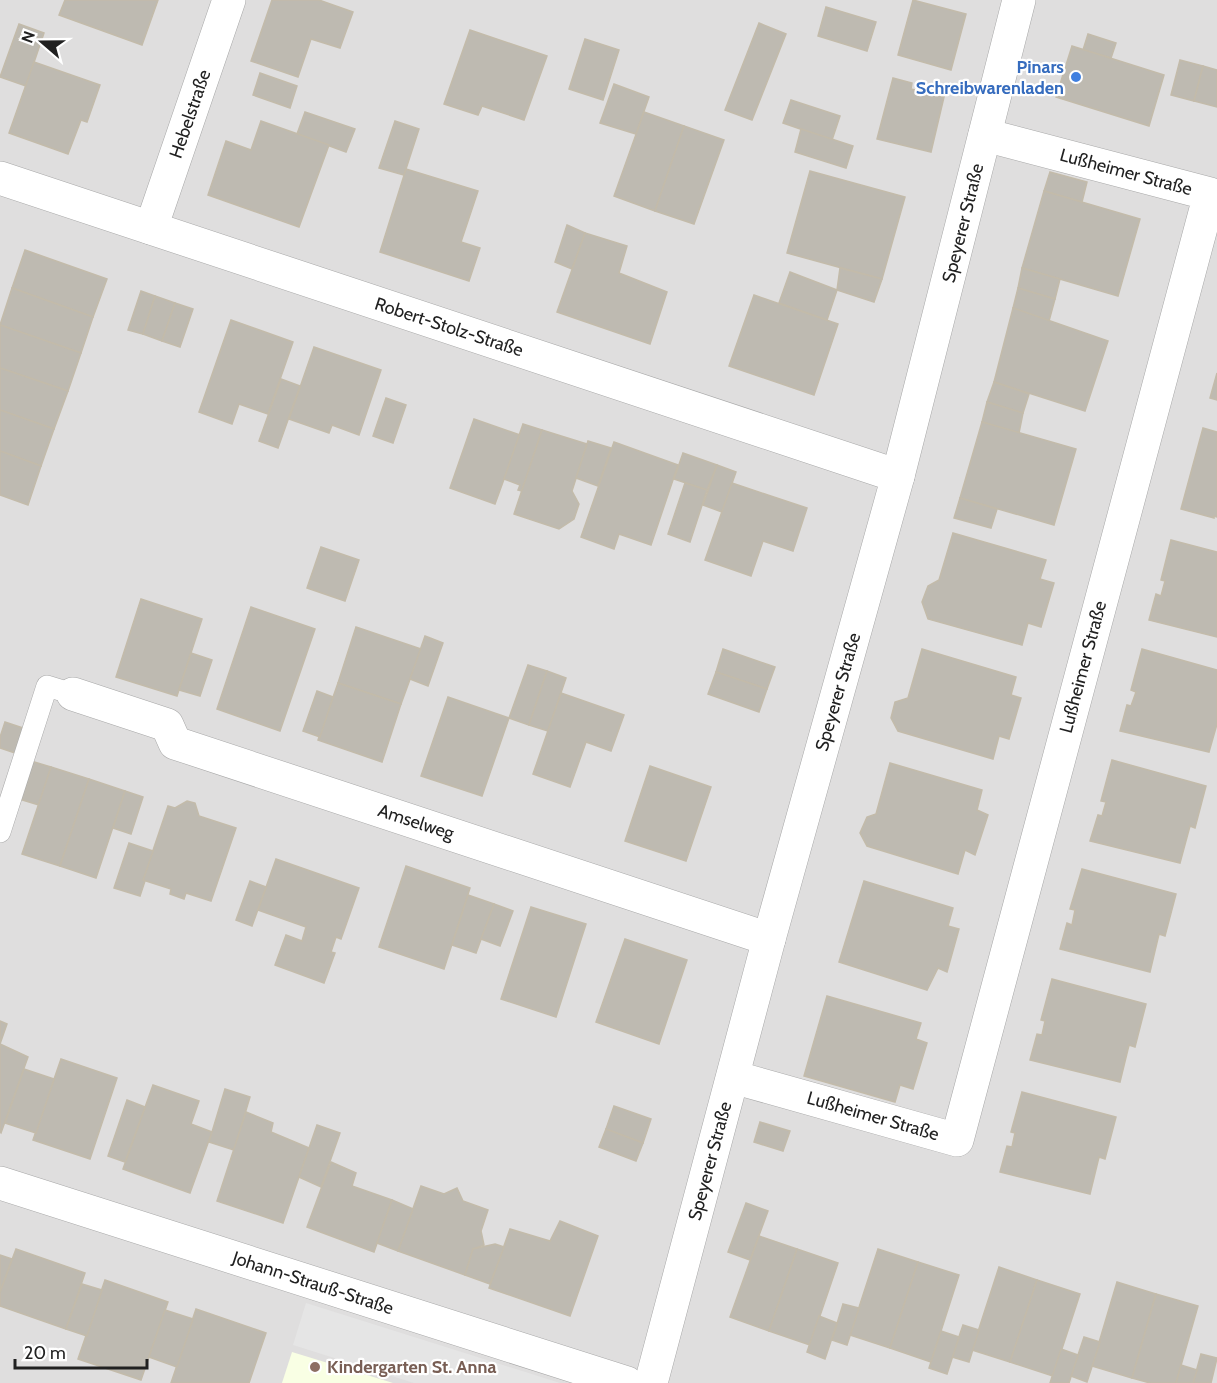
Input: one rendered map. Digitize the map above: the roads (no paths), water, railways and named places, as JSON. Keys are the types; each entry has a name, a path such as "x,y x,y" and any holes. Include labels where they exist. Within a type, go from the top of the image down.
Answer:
{"street":[{"name":"Hebelstraße","path":"151,228 229,0"},
{"name":"Speyerer Straße","path":"651,1383 769,939 898,476 1019,0"},
{"name":"Lußheimer Straße","path":"733,1077 957,1140 1210,194 985,135"},
{"name":"Robert-Stolz-Straße","path":"0,178 898,476"},
{"name":"Amselweg","path":"73,694 167,725 175,743 769,939"},
{"name":"Johann-Strauß-Straße","path":"0,1183 627,1383"}],"lane":[{"path":"0,832 47,686 73,694"}],"place":[{"name":"Pinars Schreibwarenladen","path":"1076,77"},
{"name":"Kindergarten St. Anna","path":"315,1367"}]}
